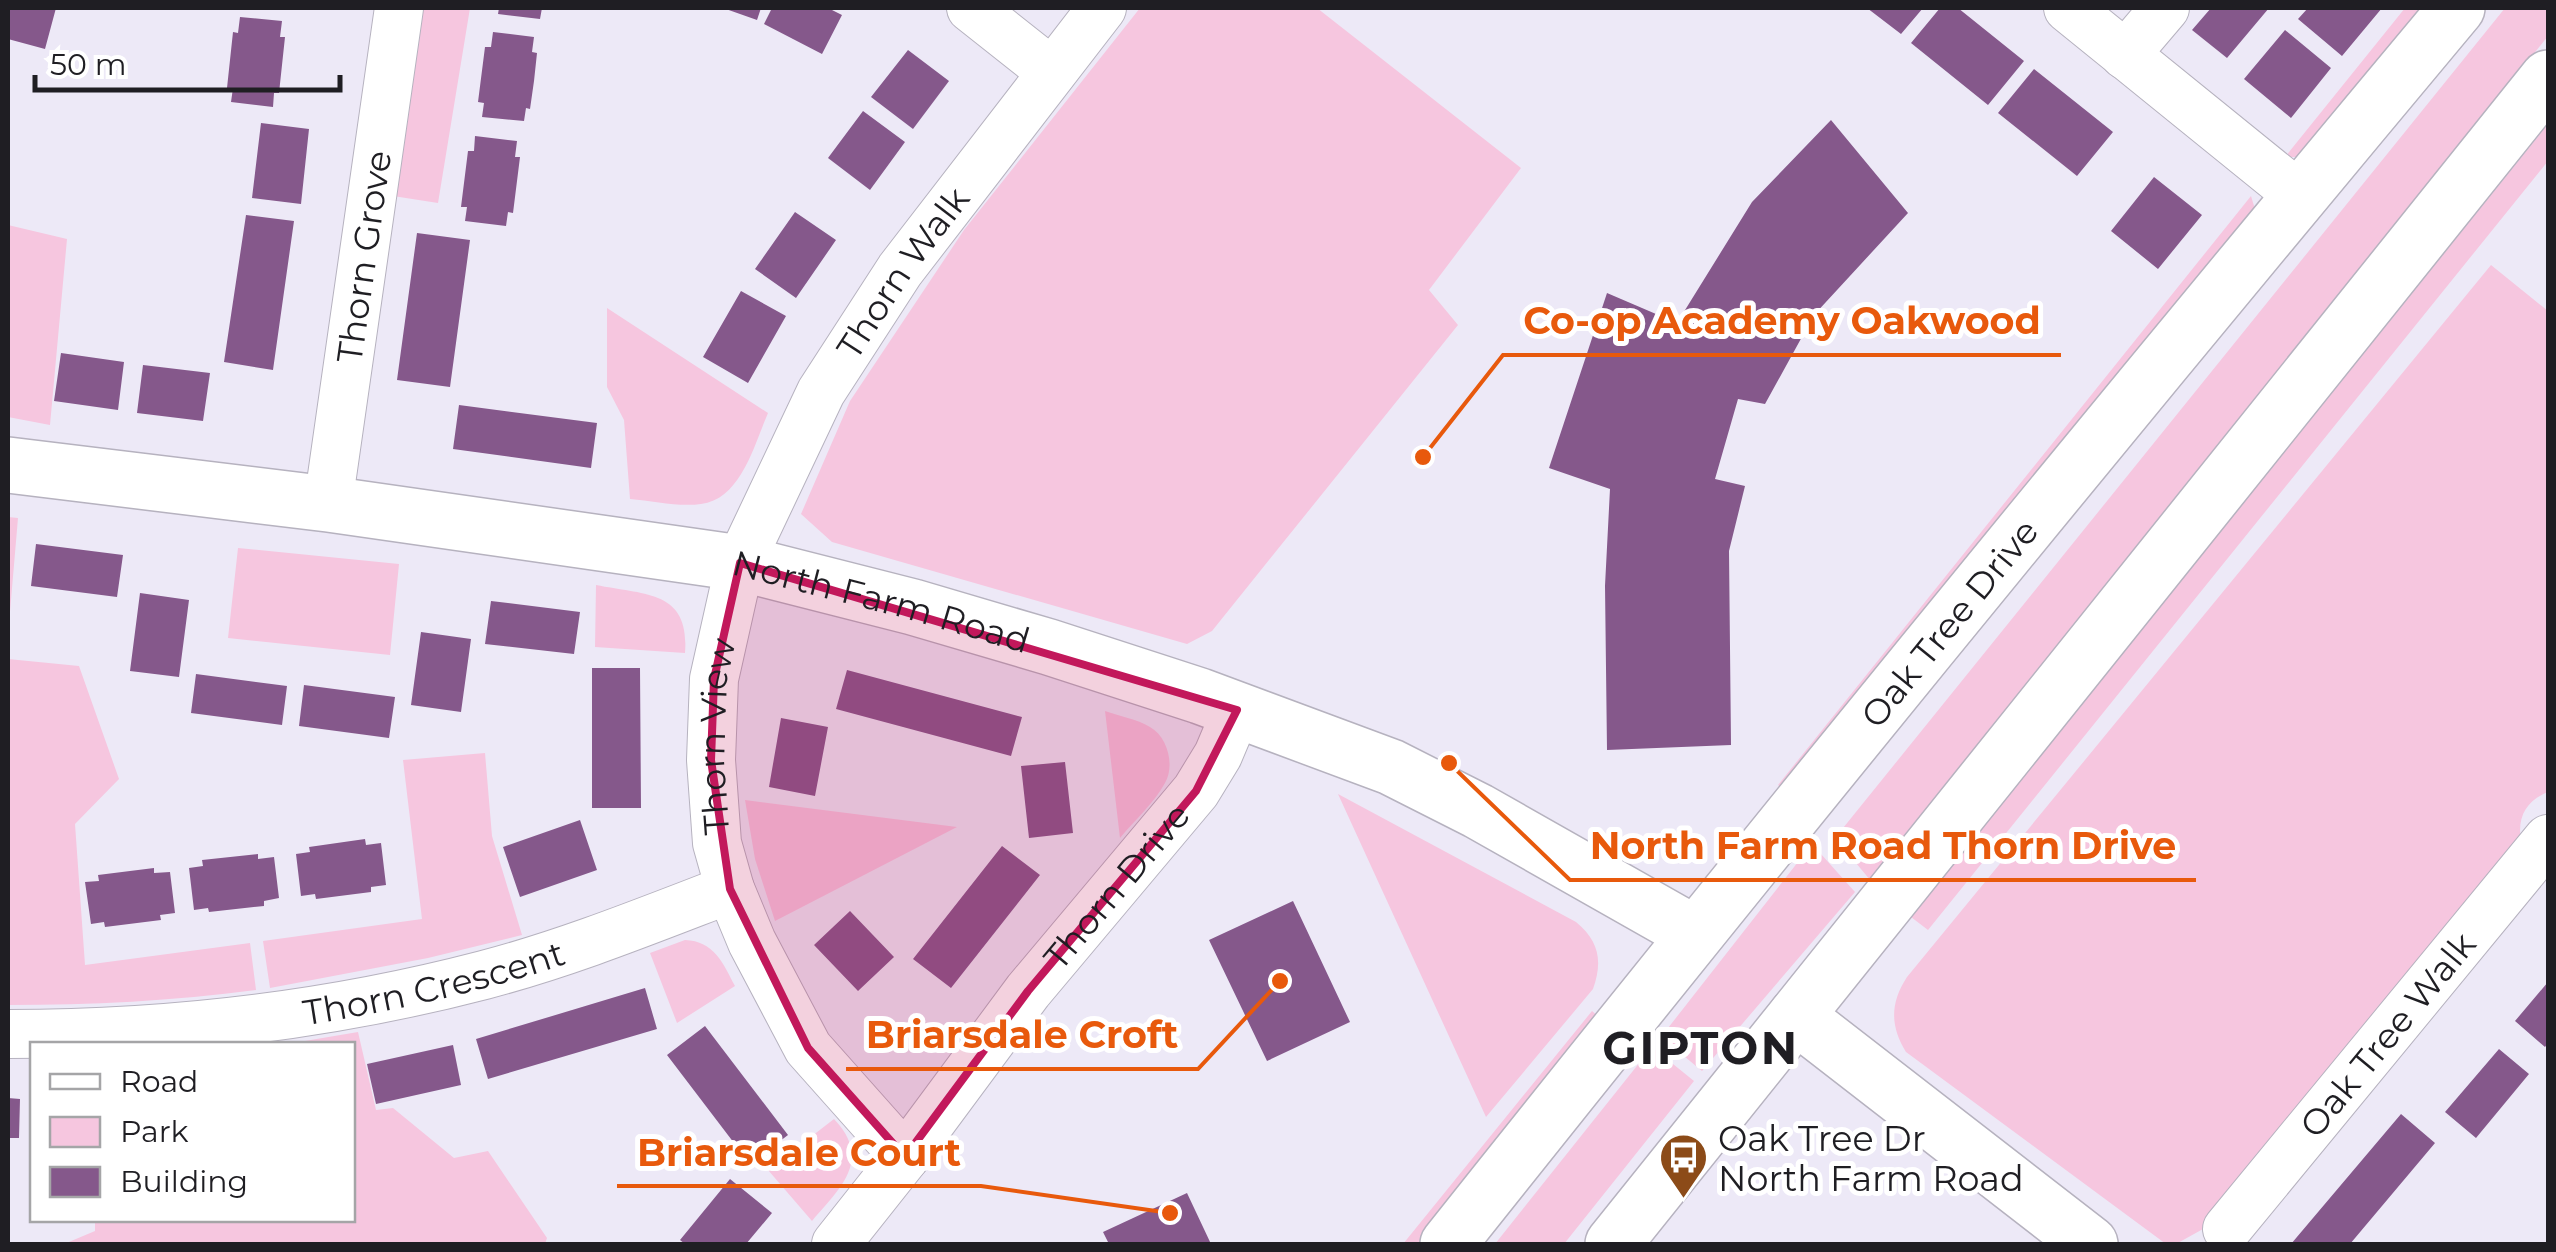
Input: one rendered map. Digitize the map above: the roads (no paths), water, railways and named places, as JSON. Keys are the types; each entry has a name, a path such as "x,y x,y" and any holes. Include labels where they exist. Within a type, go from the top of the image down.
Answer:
{"street":[{"name":"Thorn Grove","path":"328,504 399,8"},
{"path":"971,8 1052,72"},
{"name":"Thorn Walk","path":"740,563 821,392 900,270 1102,8"},
{"path":"2068,8 2300,196"},
{"path":"2125,55 2164,8"},
{"name":"Oak Tree Drive","path":"1448,1244 1695,934 2457,8"},
{"path":"1613,1244 2548,78"},
{"name":"North Farm Road","path":"8,465 328,504 740,563 913,607 1050,647 1391,766 1695,934"},
{"name":"Thorn View","path":"740,563 714,678 711,760 717,843 730,889 752,942 808,1048 905,1158"},
{"name":"Thorn Drive","path":"836,1244 1028,991 1196,791 1237,710"},
{"name":"Oak Tree Walk","path":"2228,1229 2548,839"},
{"name":"Thorn Crescent","path":"8,1034 88,1034 210,1026 352,1006 487,974 612,934 730,889"},
{"path":"1796,1016 2090,1244"}],"place":[{"name":"Co-op Academy Oakwood","path":"1423,457"},
{"name":"North Farm Road Thorn Drive","path":"1449,763"},
{"name":"Briarsdale Croft","path":"1280,981"},
{"name":"Oak Tree Dr North Farm Road","path":"1683,1200"},
{"name":"Briarsdale Court","path":"1170,1213"}],"district":[{"name":"GIPTON","path":"1701,1047"}]}
